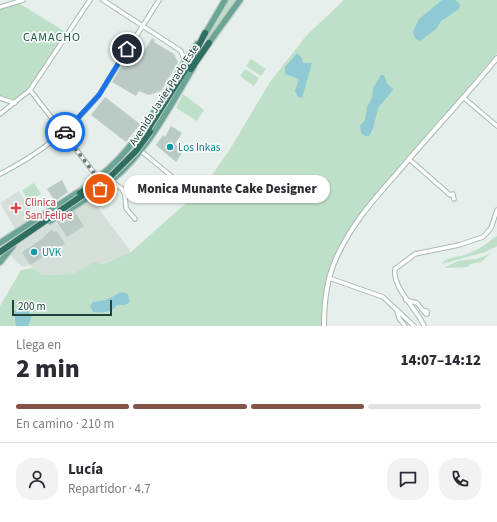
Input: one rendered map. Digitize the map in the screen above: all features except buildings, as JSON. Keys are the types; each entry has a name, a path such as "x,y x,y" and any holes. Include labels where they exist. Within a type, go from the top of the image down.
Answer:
{"highway":[{"path":"0,252 112,175 136,151 192,59 205,34"},
{"path":"0,247 104,177 129,154 148,132 209,43"}],"main road":[{"name":"Avenida Javier Prado Este","path":"0,243 98,178 122,155 141,133 205,34 225,0"},
{"name":"Avenida Javier Prado Este","path":"0,262 10,248 111,181 141,151 209,43 240,0"},
{"path":"36,220 37,224 41,227"}],"street":[{"path":"0,7 23,0"},
{"path":"0,108 1,113 30,90 90,0"},
{"path":"103,0 181,51 185,63"},
{"path":"0,174 64,134 99,95 159,0"},
{"path":"324,326 324,309 329,278 334,261 345,240 376,197 497,58"},
{"path":"30,90 98,178 102,188"},
{"path":"463,97 497,126"},
{"path":"0,98 15,103"},
{"path":"141,151 193,194"},
{"path":"409,159 450,195"},
{"path":"111,181 122,189 125,195 126,208 135,219"},
{"path":"424,326 406,300 395,279 395,269 415,254 459,245 483,237 491,228 497,210"},
{"path":"329,278 383,297 414,326"},
{"path":"406,300 417,303 422,310"},
{"path":"397,310 399,318 405,326"}],"shaded area":[{"name":"Clinica San Felipe","path":"19,191 34,216 15,229 0,203"},
{"path":"90,197 131,252 102,264 94,262 72,274 43,275 29,265 23,267 10,255 8,252 10,249"}],"green space":[{"path":"229,0 236,0 200,50"},
{"path":"344,0 497,0 497,53 351,225 338,250 329,273 324,298 323,326 0,326 0,306 21,270 33,268 43,275 72,274 94,262 103,264 131,252 203,188 230,149 270,82 306,36"},
{"path":"20,4 66,32 43,69 28,89 13,100 0,96 0,8"},
{"path":"251,59 266,69 261,76 246,66"},
{"path":"245,69 259,78 254,86 240,76"},
{"path":"183,94 204,110 197,121 176,108"},
{"path":"34,183 41,194 29,202 22,190"},
{"path":"497,236 497,246 485,252 442,264 446,260 464,255 483,246"},
{"path":"490,254 481,262 470,264 468,267 444,268 458,261 476,259"}],"water":[{"path":"442,0 455,0 460,4 459,9 441,21 436,29 420,41 415,38 413,32 419,19"},
{"path":"297,53 302,58 303,63 312,63 302,98 298,97 295,91 299,79 285,74 285,67"},
{"path":"381,75 384,75 387,83 393,89 378,109 371,133 369,136 365,136 361,133 360,126 365,120 367,107 372,98 373,88"},
{"path":"122,292 128,294 130,302 125,305 117,305 112,310 106,312 93,312 90,306 93,302 106,300"},
{"path":"19,308 28,311 32,316 28,326 16,326 14,312"}],"way so far":[{"path":"65,132 64,134 101,182 102,188 100,189"}],"place":[{"name":"Los Inkas","path":"170,147"},
{"name":"Monica Munante Cake Designer","path":"100,189"},
{"name":"Clinica San Felipe","path":"16,208"},
{"name":"UVK","path":"34,252"}],"district":[{"name":"CAMACHO","path":"52,37"}],"route":[{"path":"65,132 89,108 99,95 127,49"}]}
